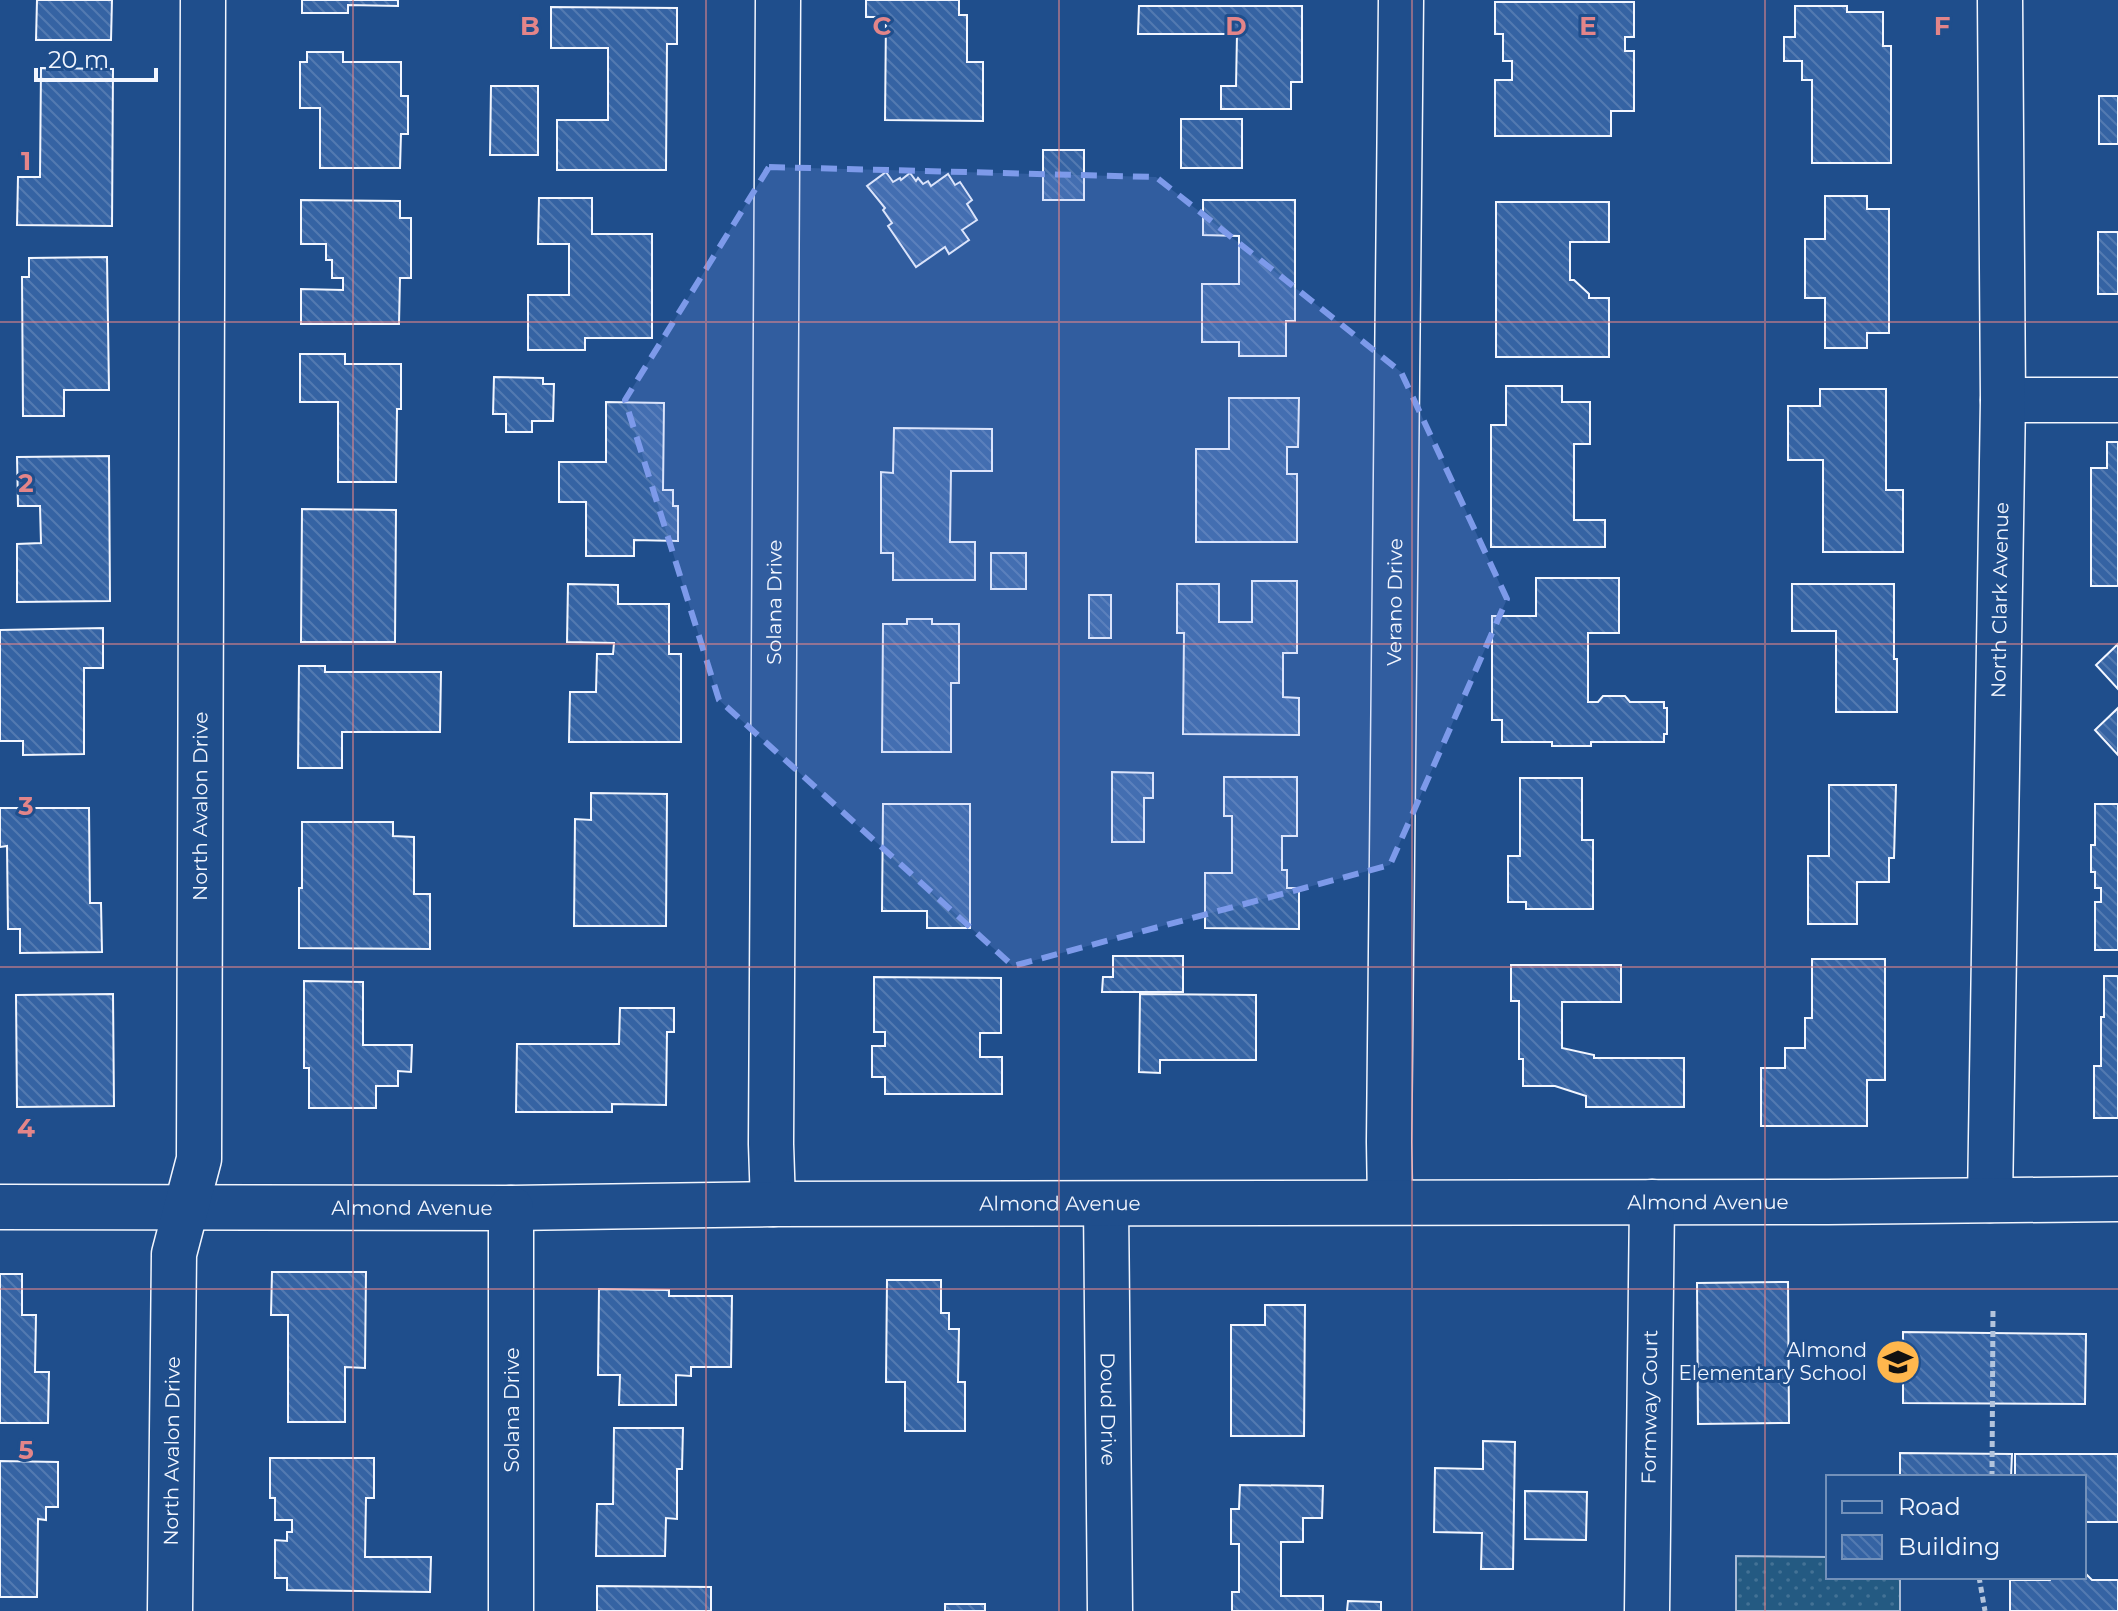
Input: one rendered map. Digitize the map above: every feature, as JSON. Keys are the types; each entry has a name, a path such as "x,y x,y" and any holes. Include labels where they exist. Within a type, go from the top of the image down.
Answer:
{"street":[{"name":"North Avalon Drive","path":"170,1611 174,1254 199,1159 203,0"},
{"name":"Solana Drive","path":"773,1204 778,0"},
{"name":"Verano Drive","path":"1390,1202 1401,0"},
{"name":"North Clark Avenue","path":"1990,1200 2003,400 2000,0"},
{"path":"2003,400 2118,400"},
{"name":"Almond Avenue","path":"0,1207 511,1208 773,1204 2118,1199"},
{"name":"Formway Court","path":"1647,1611 1652,1202"},
{"name":"Doud Drive","path":"1106,1205 1110,1611"},
{"name":"Solana Drive","path":"511,1208 511,1611"}],"path":[{"path":"1992,1475 1993,1308"},
{"path":"1979,1579 1985,1611"}],"highlighted area":[{"path":"769,167 1156,177 1401,372 1507,599 1390,865 1013,966 719,700 625,400"}],"shaded area":[{"path":"1736,1556 1826,1557 1826,1579 1900,1579 1900,1611 1736,1611"}],"building":[{"path":"37,0 112,0 111,40 36,40"},
{"path":"302,0 398,0 398,6 348,5 348,13 302,13"},
{"path":"866,0 959,0 959,15 967,15 967,62 983,62 983,121 885,120 886,17 866,17"},
{"path":"1495,2 1634,2 1634,37 1625,37 1625,51 1634,51 1634,111 1611,111 1611,136 1495,136 1495,80 1512,80 1512,61 1503,61 1503,34 1495,34"},
{"path":"1139,6 1302,6 1302,82 1291,82 1291,109 1221,109 1221,86 1236,86 1237,34 1138,34"},
{"path":"1795,6 1847,6 1847,12 1883,12 1883,46 1891,46 1891,163 1812,163 1812,80 1802,80 1802,61 1784,61 1784,37 1795,37"},
{"path":"551,7 677,8 677,44 667,44 666,170 557,170 557,120 608,120 608,48 551,48"},
{"path":"307,52 343,52 343,62 401,62 401,96 408,96 408,134 401,134 400,168 320,168 320,108 300,108 300,62 307,62"},
{"path":"41,68 113,69 112,226 17,225 18,177 40,177"},
{"path":"491,86 538,86 538,155 490,155"},
{"path":"2099,96 2118,96 2118,144 2099,144"},
{"path":"1181,119 1242,119 1242,168 1181,168"},
{"path":"1043,150 1084,150 1084,200 1043,200"},
{"path":"886,172 893,182 910,173 916,181 918,178 923,184 928,181 931,186 948,174 955,185 960,182 972,200 967,204 977,220 962,230 969,240 949,254 945,247 916,267 888,226 892,223 883,210 885,208 867,186"},
{"path":"1825,196 1867,196 1867,209 1889,209 1889,333 1867,333 1867,348 1825,348 1825,298 1805,298 1805,239 1825,239"},
{"path":"539,198 592,198 592,234 652,234 652,338 585,338 585,350 528,350 528,295 569,295 569,244 538,244"},
{"path":"301,200 400,201 400,218 411,218 411,278 400,278 399,324 301,324 301,289 343,290 343,278 332,278 332,260 326,260 326,244 301,244"},
{"path":"1203,200 1295,200 1295,321 1286,321 1286,356 1239,356 1239,342 1202,342 1202,284 1239,284 1239,236 1203,235"},
{"path":"1496,202 1609,202 1609,242 1570,242 1570,280 1589,294 1589,298 1609,298 1609,357 1496,357"},
{"path":"2098,232 2118,232 2118,294 2098,294"},
{"path":"107,257 109,390 64,390 64,416 23,416 22,277 29,277 29,258"},
{"path":"300,354 345,354 345,364 401,364 396,482 338,482 338,402 300,402"},
{"path":"494,377 543,378 543,384 554,384 553,421 532,421 532,432 506,432 506,414 493,414"},
{"path":"1506,386 1562,386 1562,402 1590,402 1590,444 1574,444 1574,520 1605,520 1605,547 1491,547 1491,425 1506,425"},
{"path":"1820,389 1886,389 1886,490 1903,490 1903,552 1823,552 1823,460 1788,460 1788,406 1820,406"},
{"path":"1229,398 1299,398 1298,447 1287,447 1287,474 1297,474 1297,542 1196,542 1196,449 1229,449"},
{"path":"606,402 664,403 663,490 673,490 673,506 678,506 678,541 634,540 634,556 586,556 586,502 559,502 559,462 606,462"},
{"path":"894,428 992,429 992,471 951,471 950,542 975,542 975,580 893,580 893,553 881,553 881,472 893,473"},
{"path":"2107,442 2118,442 2118,586 2091,586 2091,468 2107,468"},
{"path":"109,456 110,601 17,602 17,544 41,543 40,506 18,506 17,457"},
{"path":"302,509 396,510 395,642 301,642"},
{"path":"991,553 1026,553 1026,589 991,589"},
{"path":"1536,578 1619,578 1619,633 1588,633 1588,702 1598,702 1603,696 1625,696 1630,702 1664,702 1664,708 1667,708 1667,734 1664,734 1664,742 1591,742 1591,746 1552,746 1552,742 1502,742 1502,720 1492,720 1492,616 1536,616"},
{"path":"1252,581 1297,581 1297,653 1283,653 1283,697 1299,698 1299,735 1183,734 1184,633 1177,633 1177,584 1219,584 1219,622 1252,622"},
{"path":"568,584 618,585 618,604 669,604 669,654 681,654 681,742 569,742 570,692 596,692 597,654 613,654 614,643 567,642"},
{"path":"1792,584 1894,584 1897,712 1836,712 1836,631 1792,631"},
{"path":"1089,595 1111,595 1111,638 1089,638"},
{"path":"907,619 932,619 932,624 959,624 959,683 951,683 951,752 882,752 883,624 907,624"},
{"path":"103,628 103,668 84,668 84,754 23,755 23,741 0,741 0,630"},
{"path":"2118,644 2118,689 2096,665"},
{"path":"299,666 325,666 325,672 441,672 440,732 342,732 342,768 298,768"},
{"path":"2118,708 2118,755 2095,730"},
{"path":"1112,772 1153,773 1153,798 1144,798 1144,842 1112,842"},
{"path":"1224,777 1297,777 1297,836 1282,836 1282,870 1287,870 1287,888 1299,888 1299,929 1205,928 1205,873 1232,873 1232,816 1224,816"},
{"path":"1520,778 1582,778 1582,840 1593,840 1593,909 1526,909 1526,902 1508,902 1508,856 1520,856"},
{"path":"1829,785 1896,785 1894,858 1889,858 1889,882 1857,882 1857,924 1808,924 1808,856 1829,856"},
{"path":"591,793 667,794 666,926 574,926 575,819 591,820"},
{"path":"883,804 970,804 970,928 927,928 927,911 882,911"},
{"path":"2095,804 2118,804 2118,950 2095,950 2095,902 2101,902 2101,888 2095,888 2095,872 2091,872 2091,845 2095,845"},
{"path":"0,808 89,808 90,903 101,903 102,952 20,953 20,929 8,929 7,846 0,847"},
{"path":"302,822 393,822 393,836 414,837 414,894 430,894 430,949 299,948"},
{"path":"1113,956 1183,956 1183,992 1102,992 1103,977 1113,977"},
{"path":"1812,959 1885,959 1885,1080 1867,1080 1867,1126 1761,1126 1761,1068 1785,1068 1785,1048 1805,1048 1805,1018 1812,1018"},
{"path":"1511,965 1621,965 1621,1002 1562,1002 1562,1048 1594,1055 1594,1058 1684,1058 1684,1107 1586,1107 1586,1096 1555,1086 1523,1086 1523,1059 1519,1059 1519,1001 1511,1001"},
{"path":"2104,976 2118,976 2118,1118 2094,1118 2094,1066 2101,1066"},
{"path":"874,977 1001,978 1001,1033 980,1033 980,1057 1002,1057 1002,1094 885,1094 885,1077 872,1077 872,1046 885,1046 885,1032 874,1032"},
{"path":"304,981 363,982 363,1045 412,1045 411,1072 398,1071 398,1086 376,1086 376,1108 309,1108 309,1068 304,1068"},
{"path":"113,994 114,1106 17,1107 16,995"},
{"path":"1140,994 1256,995 1256,1060 1160,1060 1160,1073 1139,1072"},
{"path":"620,1008 674,1008 674,1032 667,1032 666,1105 612,1104 612,1112 516,1112 517,1044 619,1044"},
{"path":"272,1272 366,1272 365,1368 345,1367 345,1422 288,1422 288,1315 271,1315"},
{"path":"0,1274 22,1274 22,1315 36,1315 35,1372 49,1372 48,1423 0,1423"},
{"path":"887,1280 941,1280 941,1313 949,1313 949,1329 959,1329 958,1382 965,1382 965,1431 905,1431 905,1382 886,1382"},
{"path":"1788,1282 1789,1423 1698,1424 1697,1283"},
{"path":"599,1289 669,1290 669,1296 732,1296 731,1367 691,1367 691,1376 676,1375 676,1405 619,1405 620,1375 598,1375"},
{"path":"1265,1305 1305,1305 1304,1436 1231,1436 1231,1325 1265,1325"},
{"path":"1903,1332 2086,1334 2085,1404 1903,1403"},
{"path":"614,1428 683,1428 682,1469 677,1469 677,1519 666,1518 665,1556 596,1556 597,1504 613,1504"},
{"path":"1483,1441 1515,1442 1513,1569 1481,1569 1482,1533 1434,1532 1435,1468 1483,1469"},
{"path":"1900,1453 2012,1454 2011,1475 1900,1475"},
{"path":"2015,1454 2118,1454 2118,1522 2086,1522 2086,1475 2015,1475"},
{"path":"270,1458 374,1458 374,1498 366,1498 365,1557 431,1557 430,1592 287,1590 287,1578 275,1578 275,1540 287,1541 287,1532 292,1532 292,1520 275,1520 275,1498 270,1498"},
{"path":"0,1461 58,1462 58,1507 46,1507 46,1520 38,1519 37,1597 0,1597"},
{"path":"1240,1485 1323,1486 1322,1518 1303,1518 1303,1542 1281,1542 1281,1596 1323,1596 1323,1611 1232,1611 1232,1592 1239,1592 1239,1544 1231,1544 1231,1509 1239,1509"},
{"path":"1525,1491 1587,1492 1586,1540 1525,1539"},
{"path":"2086,1574 2092,1580 2118,1580 2118,1611 2010,1611 2010,1580 2086,1579"},
{"path":"597,1586 711,1587 711,1611 597,1611"},
{"path":"1348,1601 1381,1602 1381,1611 1347,1611"},
{"path":"945,1604 985,1604 985,1611 945,1611"}],"place":[{"name":"Almond Elementary School","path":"1898,1362"}]}
